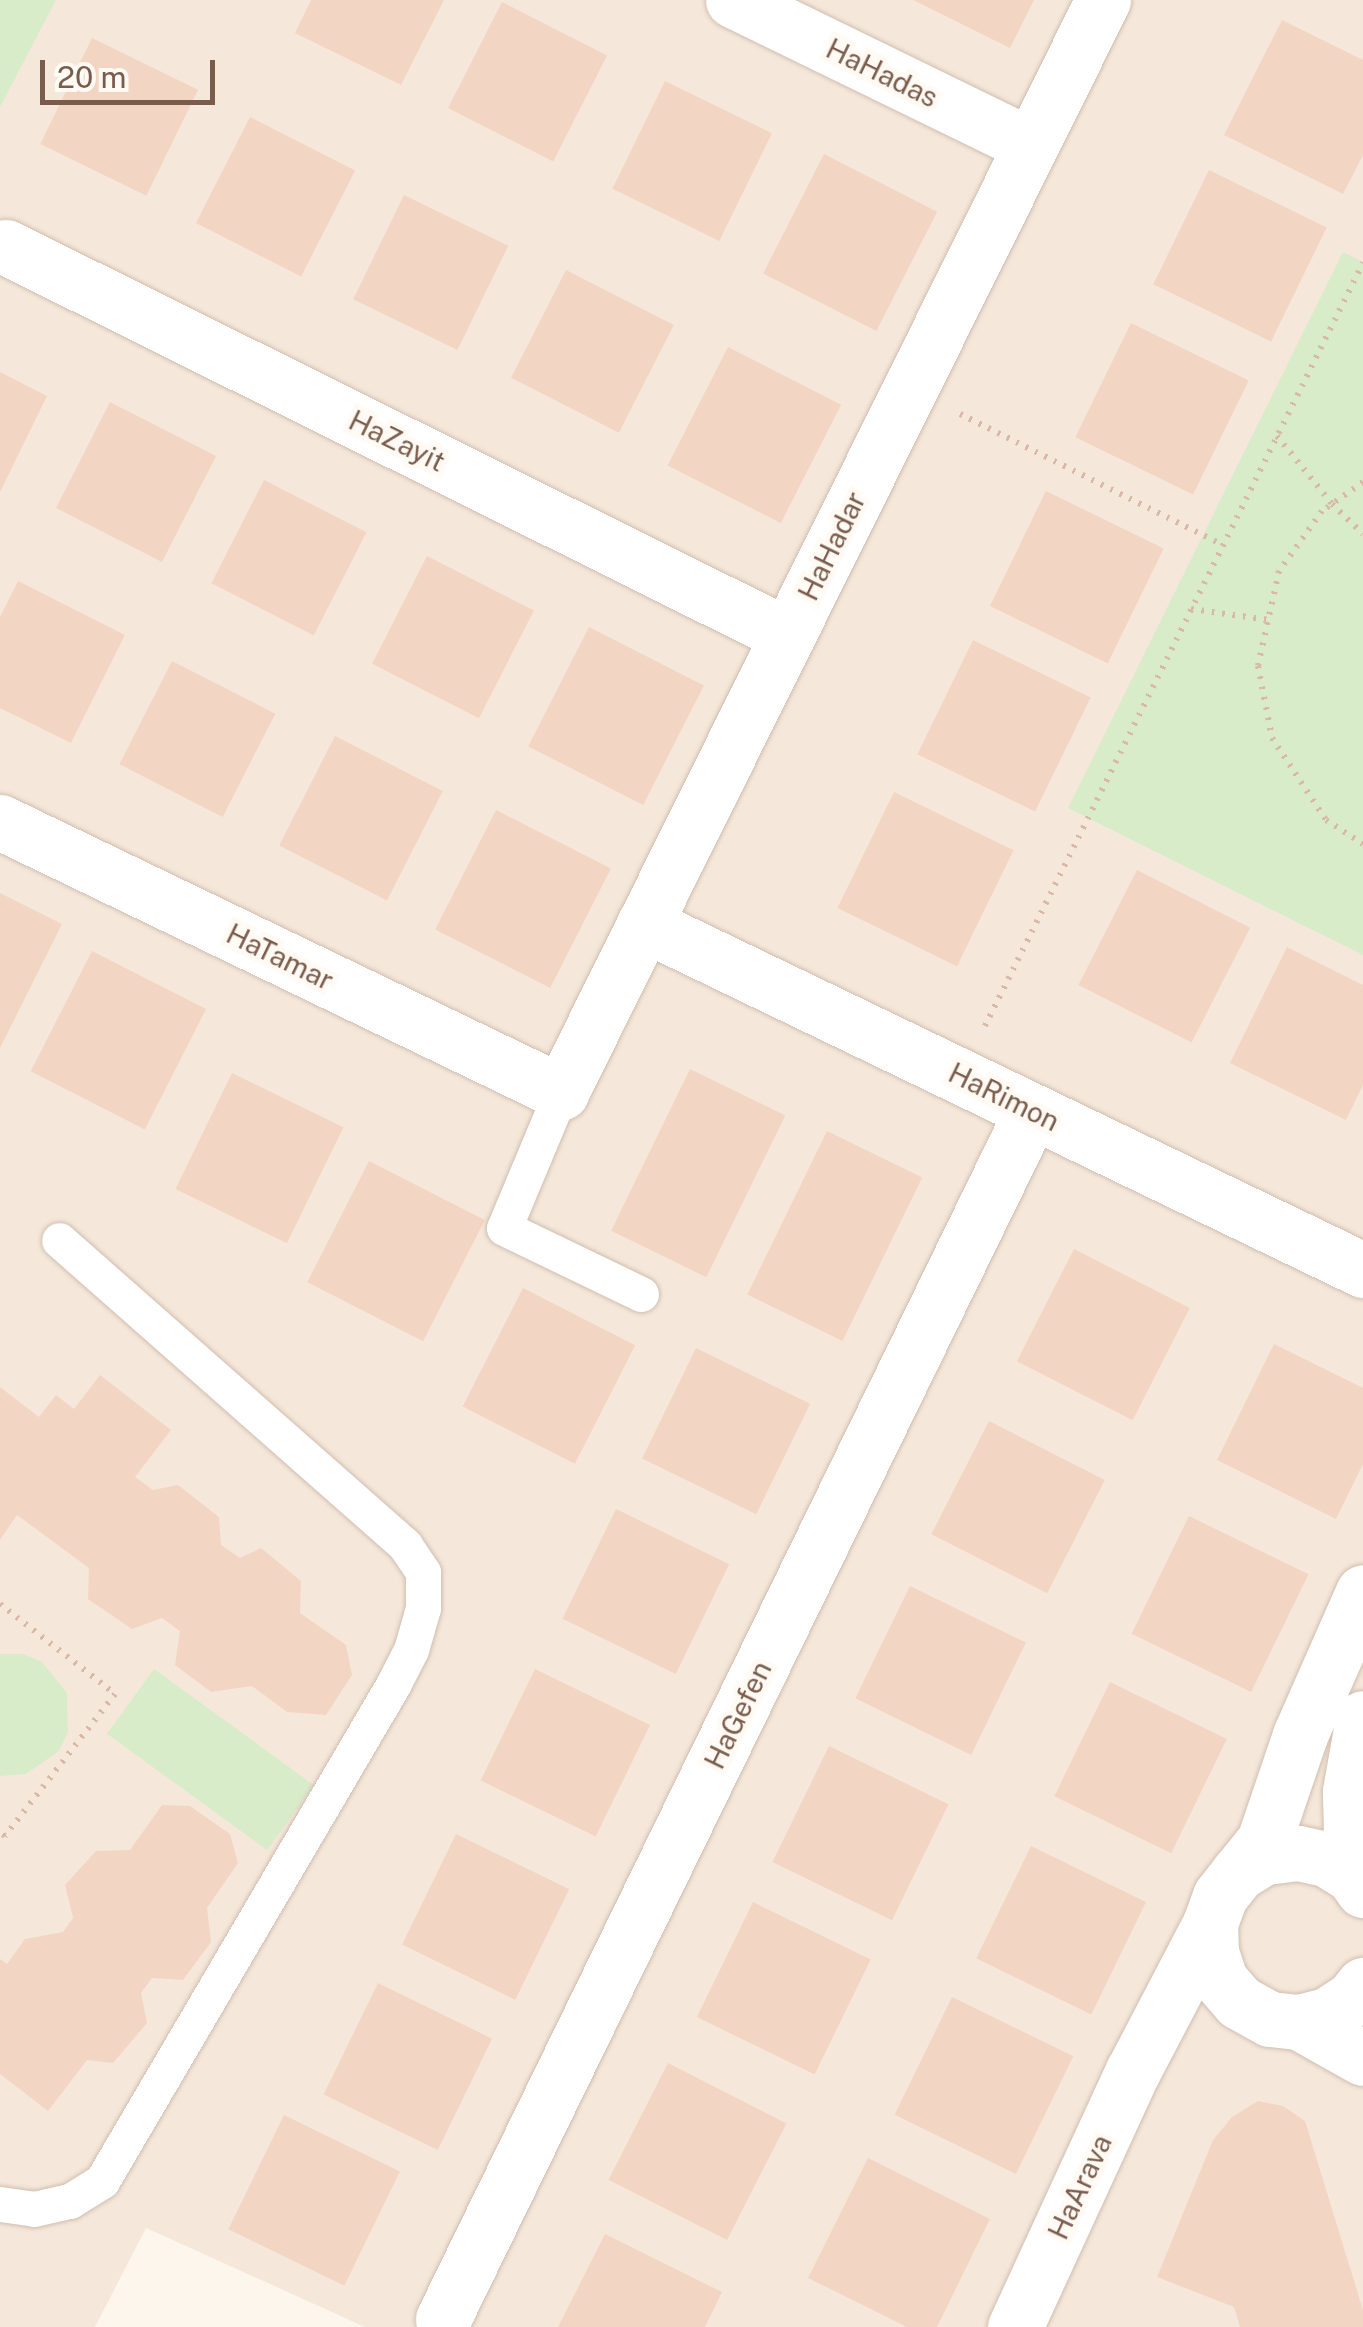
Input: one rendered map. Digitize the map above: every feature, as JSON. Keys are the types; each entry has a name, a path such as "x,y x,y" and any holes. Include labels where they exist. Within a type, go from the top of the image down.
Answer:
{"street":[{"name":"HaHadas","path":"733,0 1030,145"},
{"name":"HaHadar","path":"561,1092 1102,0"},
{"name":"HaZayit","path":"6,247 787,636"},
{"name":"HaTamar","path":"0,822 561,1092"},
{"name":"HaRimon","path":"644,924 1363,1270"},
{"name":"HaGefen","path":"443,2320 1032,1111"},
{"path":"1238,1873 1264,1841 1300,1734 1363,1592"},
{"path":"1357,1882 1350,1791 1363,1718"},
{"path":"1238,1873 1264,1858 1298,1852 1326,1859 1357,1882"},
{"name":"HaArava","path":"1015,2327 1133,2071 1149,2048 1220,1896 1238,1873"},
{"path":"1210,1924 1210,1952 1220,1980 1238,2002 1363,2058"},
{"path":"1285,2021 1328,2015 1352,1999 1363,1985"},
{"name":"HaArava","path":"1149,2048 1176,2029 1205,2018 1285,2021"}],"lane":[{"path":"561,1092 504,1228 640,1294"},
{"path":"0,2204 34,2209 70,2201 102,2180 392,1686 411,1650 423,1608 423,1572 404,1545 59,1240"}],"path":[{"path":"960,1076 1363,263"},
{"path":"909,389 1223,545"},
{"path":"1277,436 1332,504 1363,534"},
{"path":"1363,482 1322,511 1278,571 1258,666 1272,738 1326,820 1363,844"},
{"path":"1192,608 1269,620"},
{"path":"0,1604 116,1694 5,1836 0,1832"}],"shaded area":[{"path":"0,0 1363,0 1363,2327 365,2327 146,2228 95,2327 0,2327"}],"green space":[{"path":"0,0 56,0 0,107"},
{"path":"1343,252 1363,262 1363,955 1068,808"},
{"path":"0,1654 23,1654 42,1662 67,1693 68,1732 59,1751 26,1774 0,1776"},
{"path":"154,1669 314,1785 267,1850 107,1734"}],"building":[{"path":"311,0 444,0 401,85 295,33"},
{"path":"913,0 1034,0 1010,48"},
{"path":"502,2 607,56 553,162 448,108"},
{"path":"1282,20 1363,60 1363,155 1343,194 1224,135"},
{"path":"92,38 198,90 146,196 40,144"},
{"path":"665,81 772,133 719,241 612,189"},
{"path":"250,117 355,171 301,277 196,223"},
{"path":"824,154 937,212 876,331 763,273"},
{"path":"1209,170 1327,227 1271,342 1153,284"},
{"path":"404,195 508,246 457,350 353,299"},
{"path":"566,270 674,325 619,433 511,378"},
{"path":"1131,323 1249,380 1193,495 1075,437"},
{"path":"728,347 841,405 781,523 668,466"},
{"path":"0,372 47,396 0,492"},
{"path":"110,402 216,456 162,562 56,508"},
{"path":"264,480 366,532 314,636 211,583"},
{"path":"1046,491 1164,548 1108,663 990,606"},
{"path":"427,556 534,610 479,718 372,664"},
{"path":"18,581 125,635 71,743 0,708 0,617"},
{"path":"589,627 704,686 643,805 528,746"},
{"path":"973,640 1091,697 1035,812 917,754"},
{"path":"172,661 275,714 223,817 119,764"},
{"path":"335,736 443,791 387,901 279,846"},
{"path":"894,792 1014,850 957,966 837,908"},
{"path":"496,810 611,869 550,988 435,929"},
{"path":"1137,870 1250,928 1192,1043 1078,985"},
{"path":"0,893 62,924 0,1048"},
{"path":"1287,947 1363,985 1363,1085 1346,1120 1230,1063"},
{"path":"92,951 206,1009 145,1129 31,1071"},
{"path":"690,1069 785,1115 706,1277 611,1231"},
{"path":"232,1073 343,1127 287,1243 175,1189"},
{"path":"827,1131 922,1177 842,1341 747,1295"},
{"path":"369,1161 485,1220 423,1341 307,1282"},
{"path":"1074,1249 1190,1308 1133,1420 1017,1361"},
{"path":"523,1288 635,1345 575,1464 463,1407"},
{"path":"1274,1344 1363,1388 1363,1464 1336,1519 1217,1460"},
{"path":"696,1348 810,1404 756,1514 642,1459"},
{"path":"100,1375 171,1430 135,1477 153,1490 178,1485 219,1517 221,1545 240,1558 261,1548 301,1581 300,1613 346,1645 352,1675 326,1715 287,1712 252,1686 211,1692 175,1665 180,1631 162,1618 132,1629 88,1599 89,1568 17,1515 0,1540 0,1387 39,1417 56,1395 74,1409"},
{"path":"989,1421 1105,1480 1047,1593 931,1534"},
{"path":"616,1509 729,1564 676,1674 563,1619"},
{"path":"1189,1516 1309,1574 1251,1692 1132,1634"},
{"path":"910,1586 1026,1643 971,1755 855,1698"},
{"path":"535,1669 650,1725 596,1837 481,1780"},
{"path":"1110,1682 1227,1739 1171,1853 1054,1796"},
{"path":"829,1746 949,1804 892,1920 772,1862"},
{"path":"162,1805 190,1806 230,1834 238,1863 207,1908 211,1942 183,1980 152,1978 141,1993 147,2023 113,2063 87,2060 48,2111 0,2074 0,1959 7,1964 25,1939 63,1932 73,1918 65,1885 96,1851 130,1850"},
{"path":"456,1834 569,1889 515,2000 402,1945"},
{"path":"1031,1846 1146,1902 1091,2014 976,1958"},
{"path":"753,1902 871,1959 815,2074 697,2017"},
{"path":"378,1983 492,2039 438,2150 324,2094"},
{"path":"952,1997 1073,2056 1016,2174 895,2115"},
{"path":"668,2063 787,2123 727,2240 609,2180"},
{"path":"1258,2101 1283,2106 1305,2121 1363,2310 1363,2327 1240,2327 1234,2307 1157,2277 1213,2140 1232,2117"},
{"path":"284,2115 400,2172 344,2286 228,2229"},
{"path":"868,2158 990,2219 937,2327 907,2327 808,2278"},
{"path":"605,2234 722,2292 705,2327 558,2327"}]}
